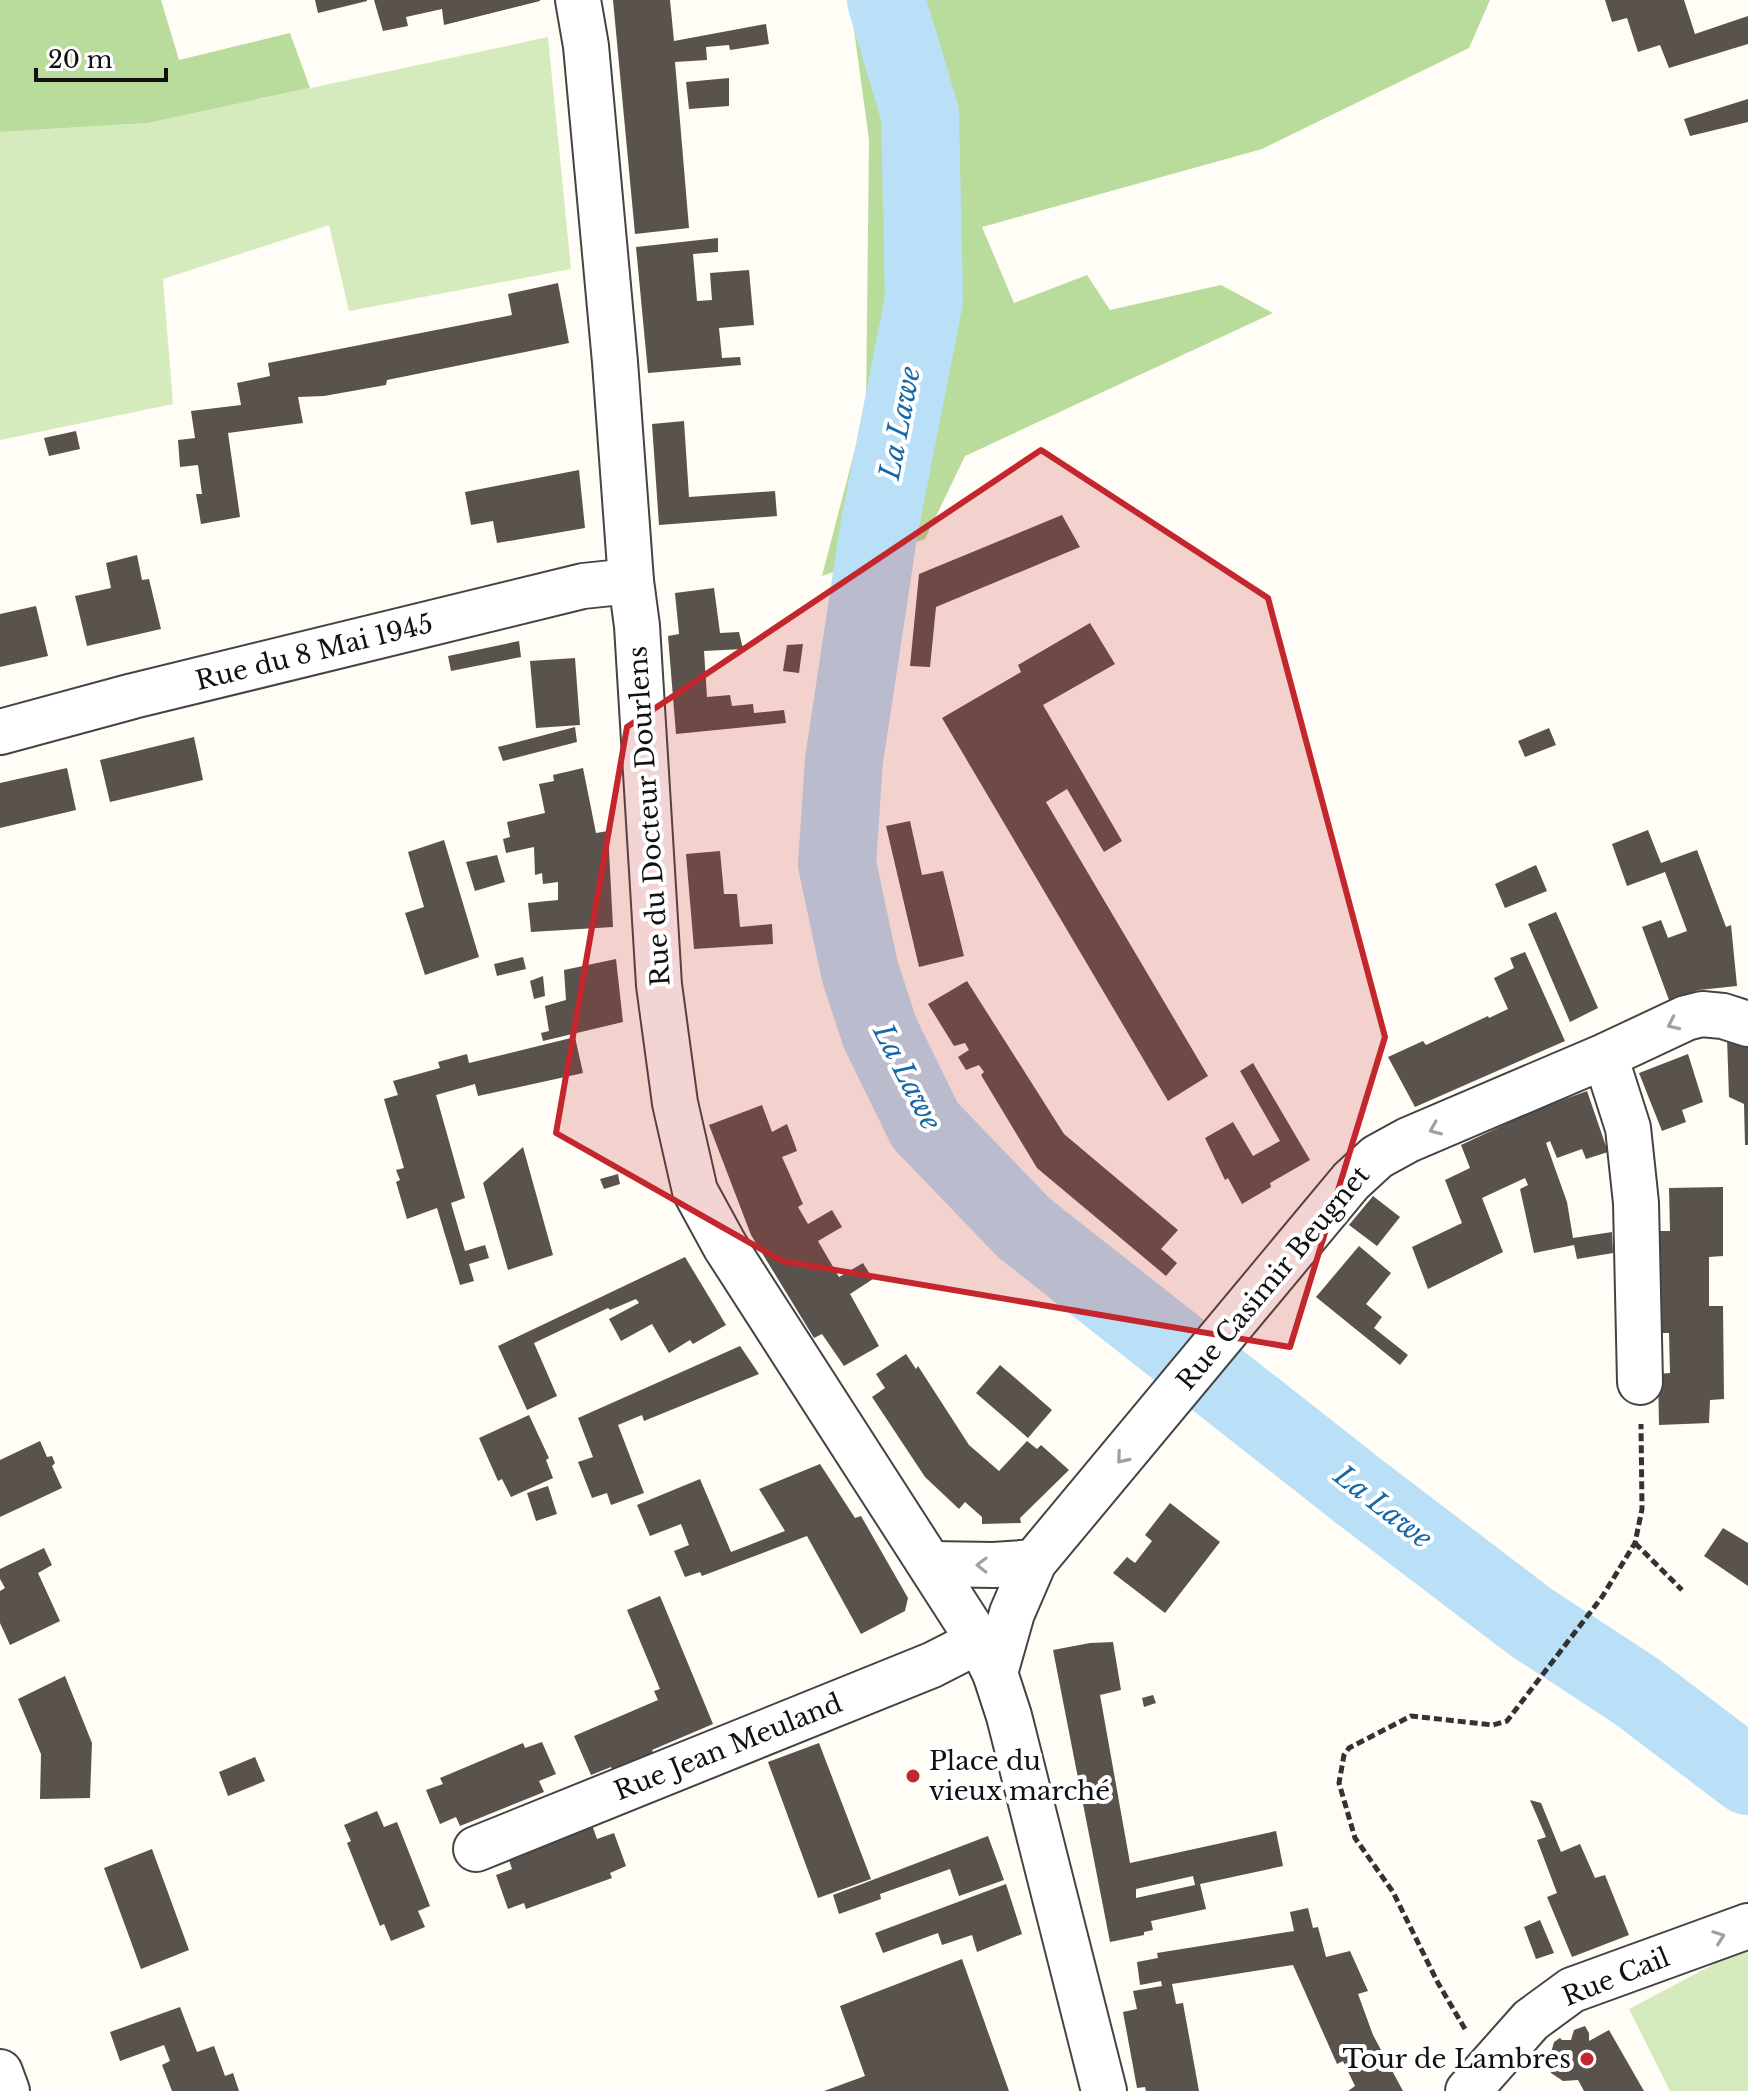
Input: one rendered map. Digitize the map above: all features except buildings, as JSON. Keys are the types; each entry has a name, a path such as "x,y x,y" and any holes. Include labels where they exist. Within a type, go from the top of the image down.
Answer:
{"street":[{"name":"Rue du Docteur Dourlens","path":"578,0 586,46 637,626 659,985 675,1103 695,1191 725,1246 987,1657 1009,1716 1104,2091"},
{"name":"Rue du 8 Mai 1945","path":"0,732 133,696 583,586 631,581"},
{"name":"Rue Casimir Beugnet","path":"987,1657 1012,1613 1034,1562 1351,1181 1377,1157 1408,1140 1686,1018 1702,1014 1723,1016 1748,1024"},
{"path":"1605,1056 1628,1128 1636,1203 1640,1382"},
{"path":"930,1564 1034,1562"},
{"name":"Rue Jean Meuland","path":"476,1849 932,1665 987,1657"},
{"name":"Rue Cail","path":"1478,2080 1531,2020 1572,1990 1748,1926"},
{"path":"0,2072 7,2091"}],"path":[{"path":"1478,2080 1438,1983 1393,1892 1355,1838 1344,1803 1339,1772 1349,1748 1405,1718 1426,1716 1501,1724 1507,1721 1531,1691 1602,1597 1635,1543 1642,1509 1640,1382"},
{"path":"1635,1543 1682,1590"}],"highlighted area":[{"path":"1041,450 1268,598 1385,1037 1290,1347 782,1261 556,1133 627,727"}],"green space":[{"path":"0,0 161,0 179,60 290,33 310,88 148,123 0,132"},
{"path":"850,0 1490,0 1469,48 1262,149 982,227 1014,303 1087,275 1110,310 1221,285 1273,313 965,456 925,539 822,576 866,407 869,140"},
{"path":"548,37 571,269 349,311 329,225 163,279 173,404 0,440 0,132 148,123"},
{"path":"1748,1946 1748,2091 1670,2091 1629,2009"}],"waterway":[{"name":"La Lawe","path":"886,0 920,114 924,300 879,529 844,760 837,864 860,972 880,1033 925,1125 1024,1228 1532,1623 1636,1691 1748,1776"}],"place":[{"name":"Place du vieux marché","path":"913,1776"},
{"name":"Tour de Lambres","path":"1587,2059"}]}
